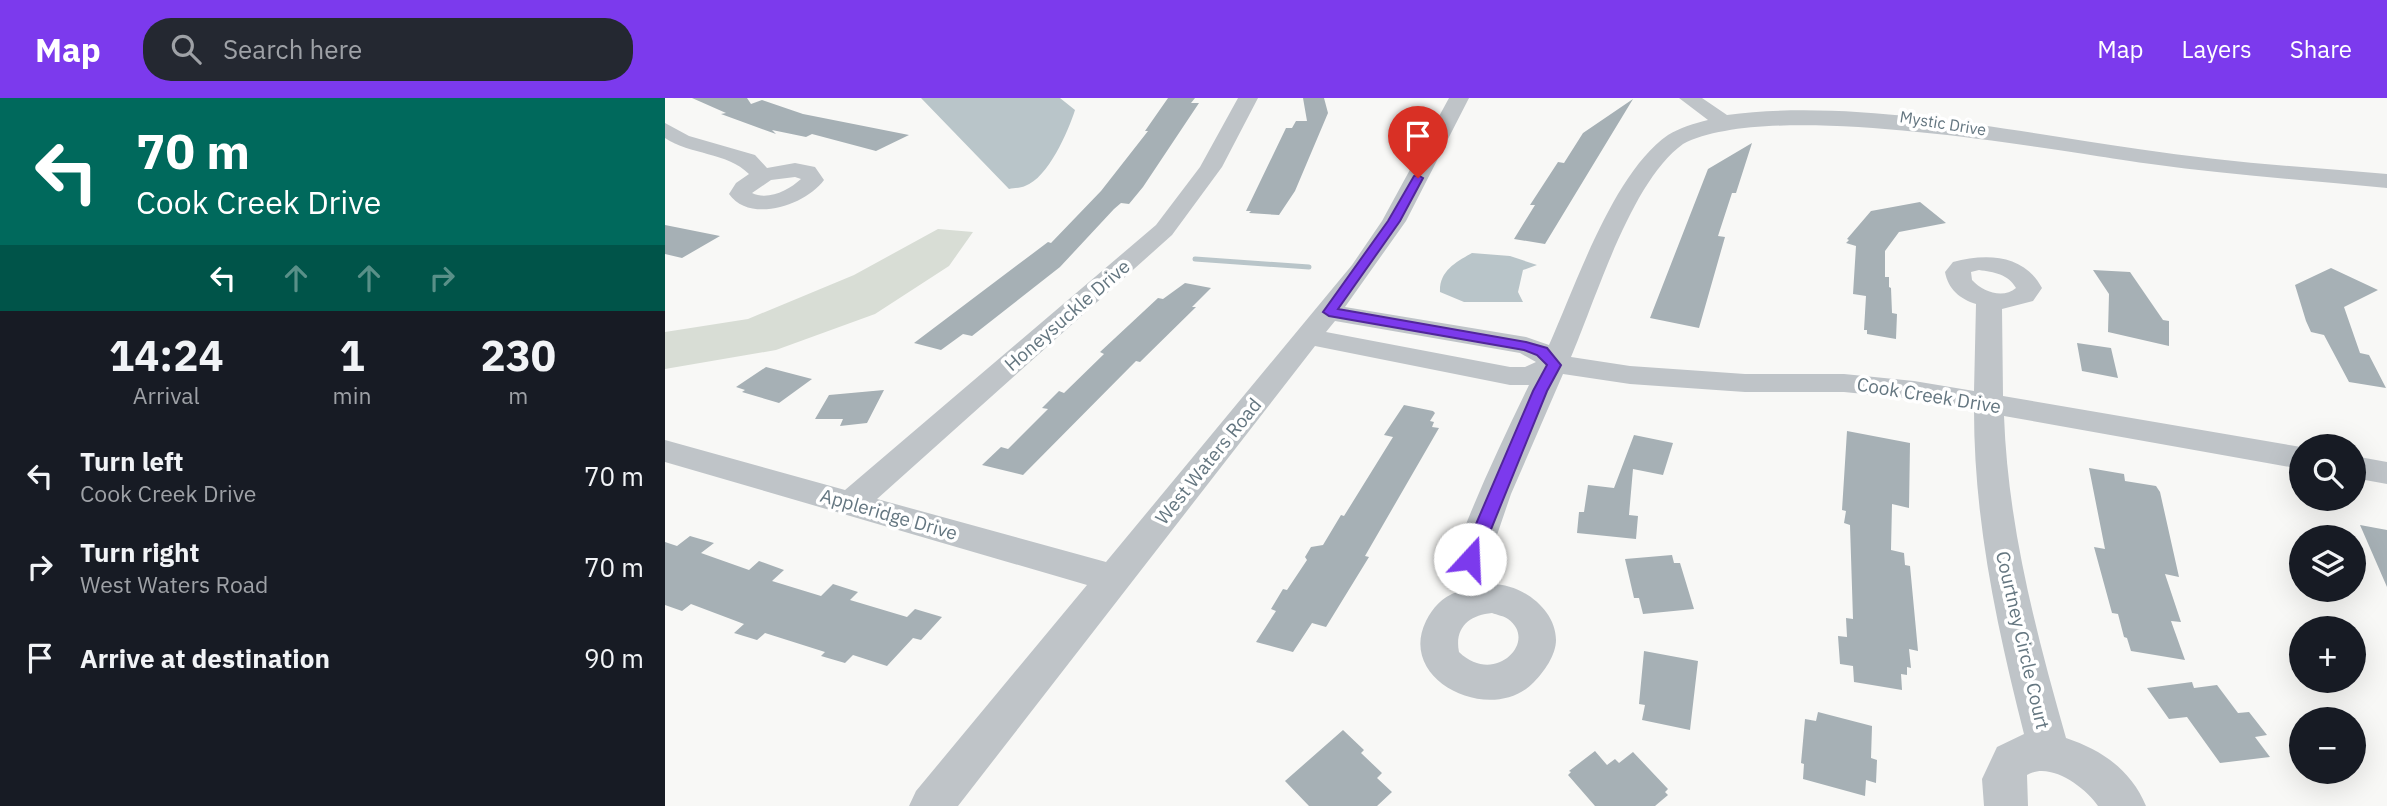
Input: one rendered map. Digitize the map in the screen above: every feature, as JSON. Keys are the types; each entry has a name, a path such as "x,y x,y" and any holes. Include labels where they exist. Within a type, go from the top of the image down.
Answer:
{"street":[{"name":"Honeysuckle Drive","path":"852,503 1164,230 1188,203 1210,169 1248,98"},
{"name":"West Waters Road","path":"931,806 1329,312 1394,221 1459,98"},
{"path":"1689,98 1720,119"},
{"name":"Mystic Drive","path":"1478,599 1466,573 1474,545 1627,202 1661,151 1678,137 1704,124 1766,110 1845,109 2142,156 2387,181"},
{"path":"665,129 682,140 747,160 763,176"},
{"name":"Courtney Circle Court","path":"1989,299 1988,403 2000,542 2015,625 2049,751"},
{"name":"Cook Creek Drive","path":"1329,312 1526,346 1542,352 1554,365"},
{"name":"Cook Creek Drive","path":"1309,337 1510,376 1530,376 1554,365 1630,375 1745,383 1844,383 1914,390 2289,456"},
{"name":"Appleridge Drive","path":"665,451 1113,578"},
{"path":"2366,469 2387,473"},
{"name":"Courtney Circle Court","path":"2006,806 2002,789 2005,772 2014,759 2030,752 2049,751 2088,765 2105,779 2124,806"}],"shaded area":[{"path":"921,98 1060,98 1075,110 1062,142 1042,174 1025,186 1009,189"},
{"path":"938,229 973,232 949,266 875,314 776,350 665,369 665,332 748,319 854,275"},
{"path":"1472,253 1510,256 1537,265 1523,270 1518,292 1523,302 1464,302 1440,292 1445,273"}],"building":[{"path":"692,98 747,98 751,104 762,100 803,114 909,135 876,151 812,134 806,137 772,130 776,134 721,114 726,113"},
{"path":"1168,98 1195,98 1191,103 1199,103 1129,204 1121,203 1060,267 972,336 963,334 941,350 914,343 1048,242 1051,243 1101,191 1148,131 1145,131"},
{"path":"1303,98 1324,98 1328,113 1295,191 1279,215 1249,213 1251,211 1246,211 1286,128 1292,128 1296,121 1307,121"},
{"path":"1633,99 1545,244 1514,239 1535,205 1530,205 1558,162 1564,163 1583,133"},
{"path":"1752,143 1736,193 1732,193 1718,236 1725,237 1699,328 1650,318 1708,169"},
{"path":"1920,202 1946,223 1899,232 1885,251 1885,277 1889,277 1892,313 1897,314 1896,339 1867,334 1867,330 1864,330 1866,296 1853,294 1856,246 1846,243 1849,240 1847,239 1871,211"},
{"path":"665,225 720,236 682,258 665,254"},
{"path":"2331,268 2378,290 2344,307 2360,353 2369,355 2386,388 2349,382 2324,335 2311,332 2295,285"},
{"path":"2093,270 2130,272 2163,320 2169,321 2169,346 2108,332 2109,294"},
{"path":"1185,283 1211,288 1192,307 1196,307 1140,362 1136,361 1023,475 982,465 1001,447 1008,449 1048,409 1042,408 1059,391 1064,393 1104,354 1100,352 1158,298 1163,299"},
{"path":"2077,343 2111,348 2118,378 2082,371"},
{"path":"766,367 812,379 779,403 742,392 745,390 736,387"},
{"path":"884,390 867,423 840,426 843,419 815,419 829,395"},
{"path":"1404,405 1433,411 1435,413 1430,421 1434,422 1432,427 1439,428 1365,556 1369,557 1326,627 1312,623 1293,652 1256,642 1276,611 1271,609 1283,589 1287,590 1307,560 1305,557 1311,547 1323,545 1341,515 1344,516 1393,437 1384,435"},
{"path":"1847,431 1910,443 1909,508 1892,504 1891,550 1904,553 1905,565 1910,566 1918,651 1909,649 1911,668 1907,667 1907,675 1901,674 1902,690 1854,682 1853,666 1840,664 1838,636 1847,637 1846,618 1853,619 1850,525 1844,523 1846,511 1842,510"},
{"path":"1634,435 1673,443 1663,475 1633,469 1629,515 1638,516 1636,539 1577,533 1579,512 1584,512 1588,485 1614,488"},
{"path":"2089,468 2124,474 2125,481 2156,486 2160,492 2179,577 2165,574 2181,622 2171,621 2185,660 2131,651 2118,614 2112,613 2094,547 2105,549"},
{"path":"2366,526 2387,530 2387,587 2366,539"},
{"path":"690,536 714,543 701,553 749,570 759,561 784,570 772,581 821,596 833,584 858,592 850,600 907,617 915,609 942,617 921,640 913,638 887,666 853,655 845,663 821,656 825,652 765,633 757,640 734,633 744,624 691,604 682,611 665,605 665,542 677,546"},
{"path":"1672,555 1674,563 1680,563 1694,609 1643,614 1639,598 1634,598 1625,559"},
{"path":"1644,651 1698,661 1690,730 1642,720 1645,705 1639,704"},
{"path":"2192,682 2194,688 2217,685 2238,713 2249,712 2267,735 2255,737 2270,757 2220,763 2187,717 2169,719 2147,688"},
{"path":"1818,712 1872,726 1871,758 1877,760 1876,783 1866,780 1865,796 1803,779 1804,764 1801,763 1805,719 1816,721"},
{"path":"1343,730 1364,750 1361,753 1382,773 1377,778 1392,792 1377,806 1309,806 1285,781"},
{"path":"1595,751 1607,765 1615,759 1619,763 1633,752 1668,789 1665,792 1668,795 1655,806 1595,806 1568,775 1571,772 1569,771"}],"waterway":[{"path":"1195,259 1309,267"}],"route":[{"path":"1418,178 1394,221 1329,312 1526,346 1542,352 1554,365 1540,391 1470,559"}]}
